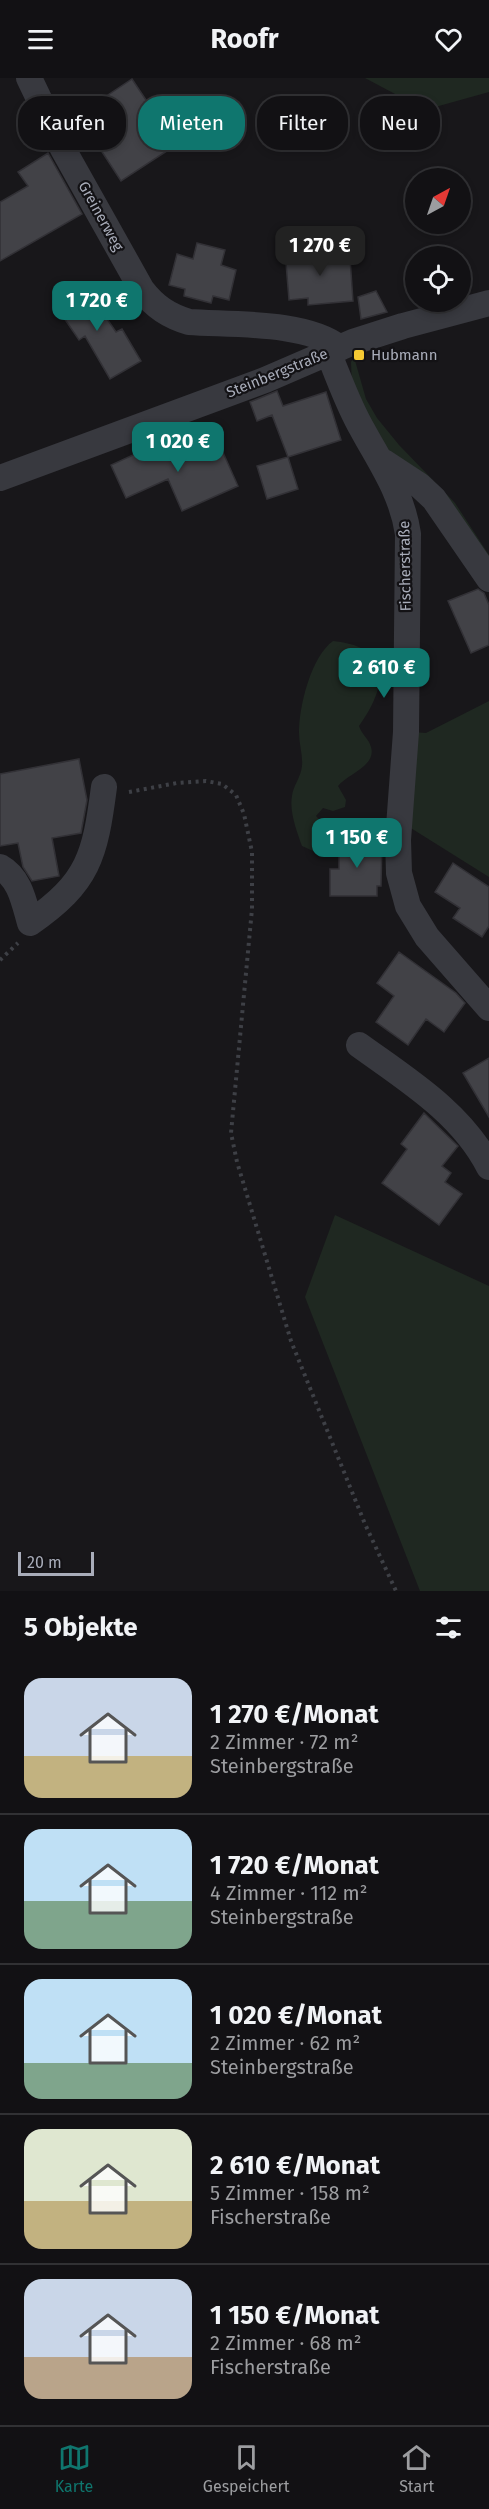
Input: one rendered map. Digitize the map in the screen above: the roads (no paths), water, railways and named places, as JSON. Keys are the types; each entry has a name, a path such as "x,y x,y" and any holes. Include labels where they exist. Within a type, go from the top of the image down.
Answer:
{"street":[{"name":"Greinerweg","path":"29,78 63,149 142,290 155,306 174,317 189,322 305,331 321,335 334,350"},
{"name":"Steinbergstraße","path":"0,478 265,380 334,350 403,326 489,303"},
{"name":"Fischerstraße","path":"334,350 356,418 400,498 408,534 406,732 398,840 399,873 408,906 427,937 489,1008"},
{"name":"Fischerstraße","path":"379,458 419,485 434,499 489,579"},
{"path":"0,867 16,882 30,923 66,896 82,875 95,840 103,792"},
{"path":"359,1045 444,1110 481,1151 489,1167"}],"place":[{"name":"Hubmann","path":"359,355"}]}
